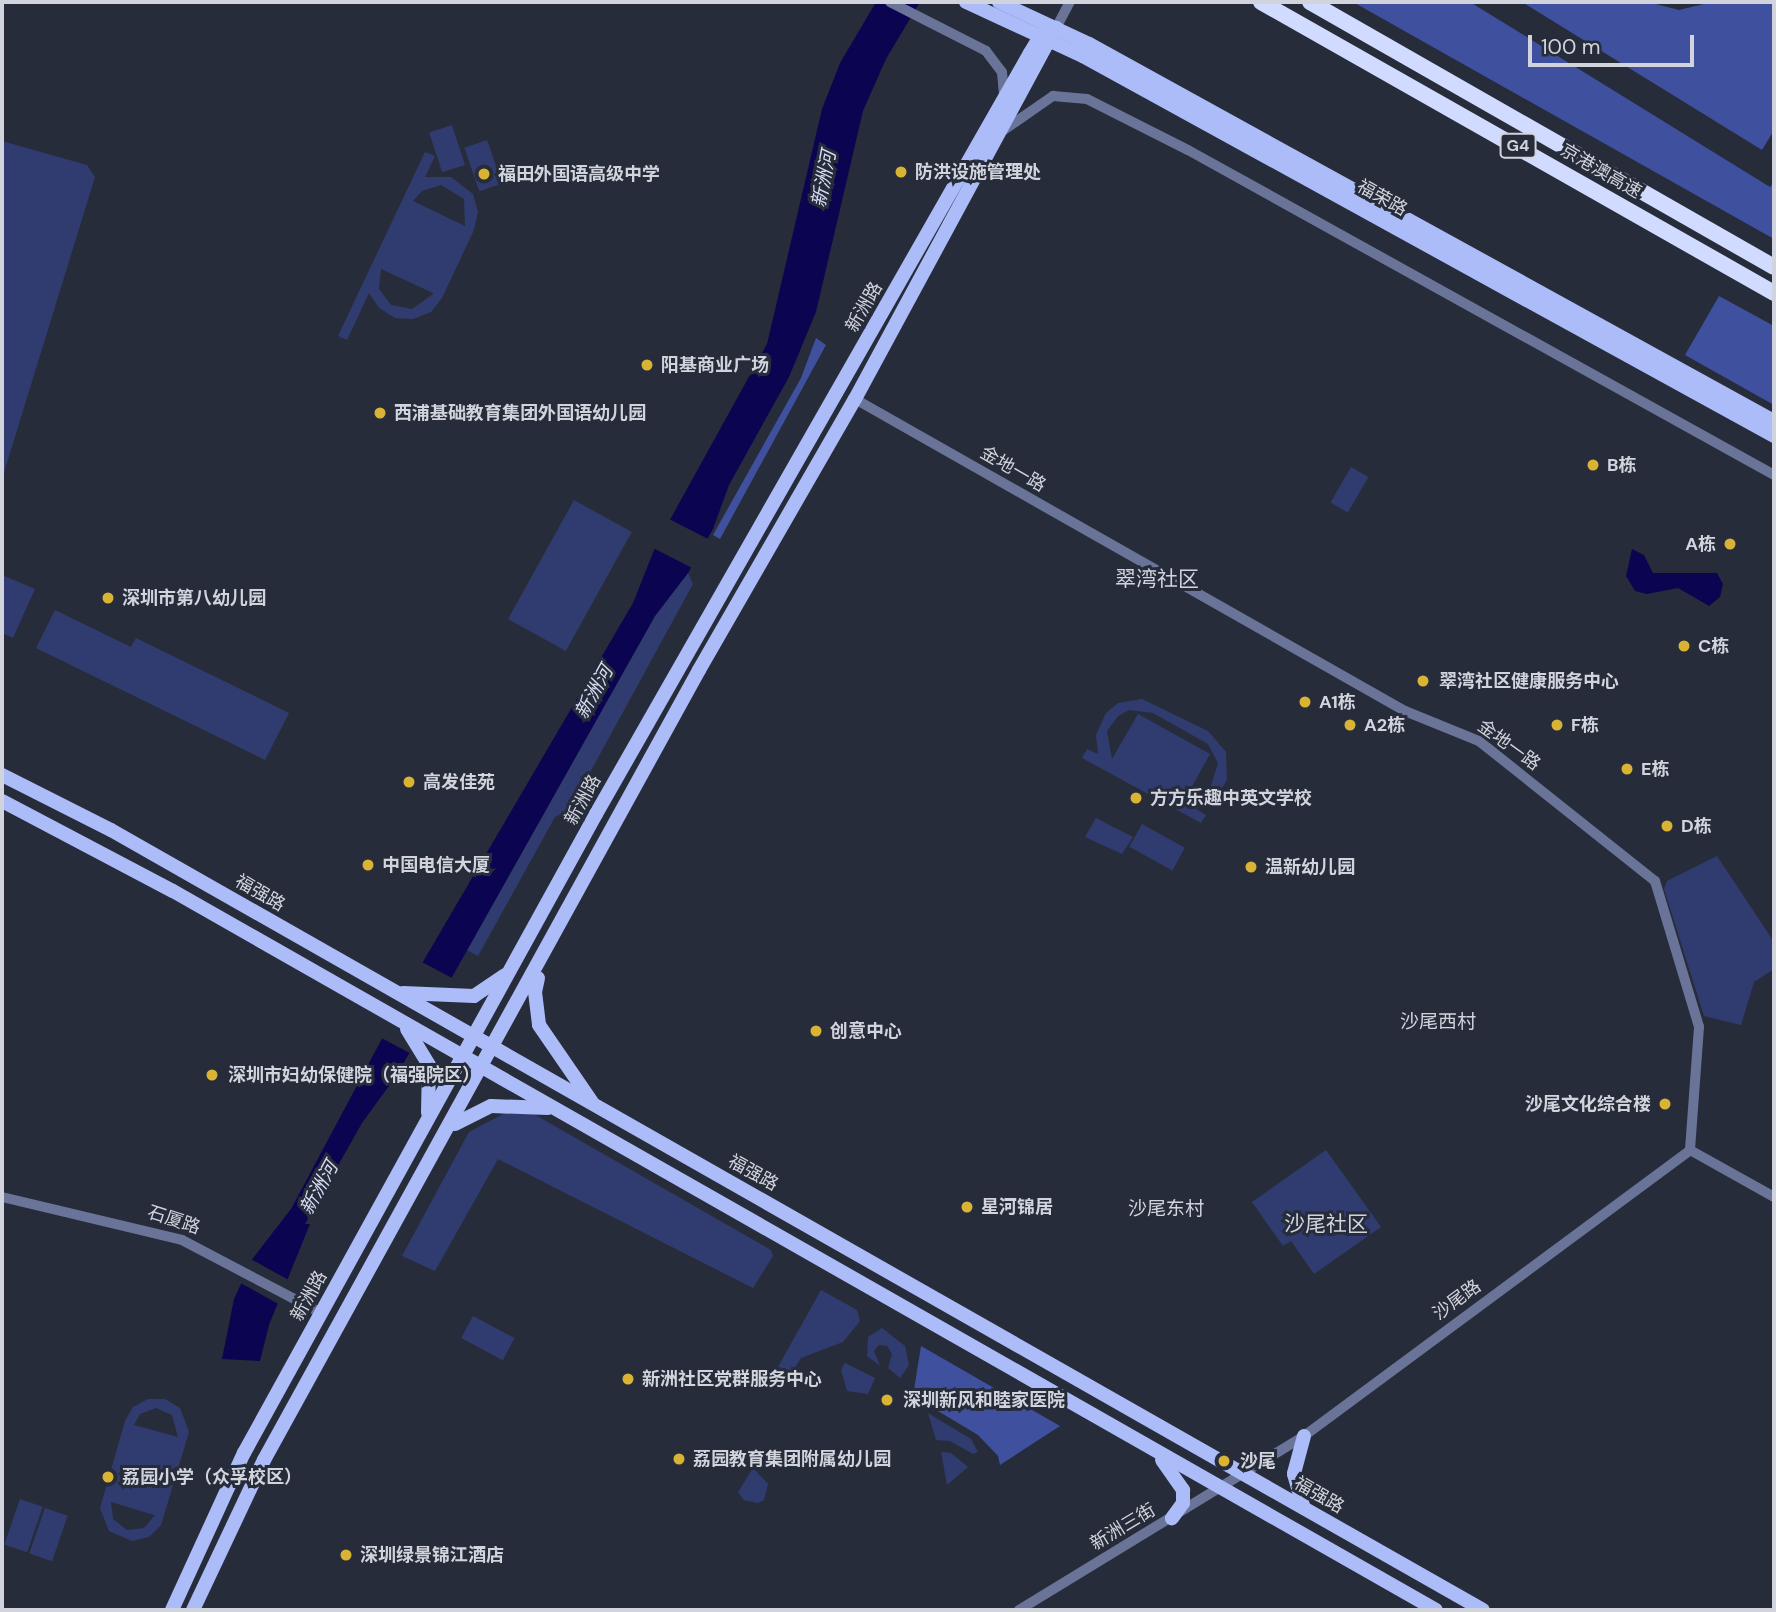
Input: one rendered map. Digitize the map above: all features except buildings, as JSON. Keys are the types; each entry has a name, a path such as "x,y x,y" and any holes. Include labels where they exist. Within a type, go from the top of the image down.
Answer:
{"highway":[{"name":"京港澳高速","path":"1261,2 1774,293"},
{"name":"京港澳高速","path":"1310,2 1774,267"}],"main road":[{"name":"福荣路","path":"966,2 1050,34 1774,421"},
{"name":"福荣路","path":"999,2 1050,34 1774,436"},
{"name":"新洲路","path":"172,1610 236,1468 725,586 1004,100 1050,34"},
{"name":"新洲路","path":"194,1610 264,1460 546,954 698,670 855,399 1004,130 1050,34"},
{"name":"福强路","path":"2,775 111,830 597,1109 1483,1610"},
{"path":"2,801 173,891 1436,1610"},
{"path":"392,991 474,996 495,985 527,946"},
{"path":"546,954 535,992 539,1025 597,1109"},
{"path":"399,1020 426,1057 432,1091 421,1132"},
{"path":"521,1089 530,1069"},
{"path":"448,1129 462,1117 491,1106 523,1104 558,1111"},
{"path":"1304,1437 1293,1474 1305,1509"},
{"path":"1146,1444 1172,1469 1183,1490 1183,1503 1172,1518"},
{"path":"1371,1573 1382,1553"}],"street":[{"path":"890,2 993,57 1002,72 1004,100"},
{"name":"新洲路","path":"1050,34 1070,2"},
{"path":"1004,130 1053,96 1087,99 1197,155 1774,475"},
{"name":"金地一路","path":"855,399 1405,711 1479,741 1655,881 1699,1027 1690,1150"},
{"path":"1690,1150 1774,1197"},
{"name":"沙尾路","path":"1244,1475 1304,1437 1690,1150"},
{"name":"石厦路","path":"2,1197 152,1230 212,1252 321,1313"},
{"name":"新洲三街","path":"1019,1610 1244,1475"}],"shaded area":[{"path":"1353,2 1470,2 1770,187 1774,182 1774,239"},
{"path":"1522,2 1648,2 1679,10 1712,2 1774,2 1774,130 1762,150"},
{"path":"452,125 465,165 442,172 429,132"},
{"path":"487,140 502,183 479,191 464,148"},
{"path":"2,141 87,165 95,177 2,479"},
{"path":"425,152 435,156 425,177 451,177 473,194 478,212 474,230 442,298 431,312 413,319 395,318 379,308 369,293 347,340 338,336","holes":["441,185 464,199 465,226 413,201 422,191","381,269 433,293 433,294 412,309 391,305 379,289"]},
{"path":"1719,296 1774,326 1774,405 1685,355"},
{"path":"816,338 826,345 720,539 713,535 801,378"},
{"path":"1351,467 1368,477 1348,513 1330,503"},
{"path":"574,500 632,532 566,651 508,619"},
{"path":"688,573 693,584 570,809 555,817 478,956 467,950 655,616"},
{"path":"2,575 35,589 13,638 2,633"},
{"path":"55,610 131,647 136,638 289,713 265,760 36,648"},
{"path":"1142,699 1208,731 1226,752 1227,779 1218,796 1196,809 1206,815 1201,823 1082,758 1087,749 1098,754 1096,735 1106,713 1118,703","holes":["1129,710 1153,713 1208,744 1218,763 1210,789 1185,799 1210,754 1138,714 1112,759 1107,731 1118,716"]},
{"path":"1096,818 1133,837 1122,854 1085,837"},
{"path":"1142,824 1185,848 1172,870 1129,847"},
{"path":"1717,856 1774,942 1774,969 1754,982 1741,1025 1704,1016 1664,889 1667,881"},
{"path":"505,1113 532,1113 771,1250 773,1256 753,1288 498,1159 435,1271 402,1256 469,1132"},
{"path":"1326,1150 1381,1227 1314,1274 1291,1241 1283,1246 1252,1202"},
{"path":"821,1290 857,1310 860,1321 843,1342 801,1358 786,1381 774,1374"},
{"path":"473,1316 514,1338 503,1360 461,1338"},
{"path":"882,1328 905,1346 909,1365 900,1378 888,1368 892,1354 887,1346 879,1345 874,1351 880,1366 867,1356 868,1337"},
{"path":"921,1346 1060,1426 1000,1465 998,1456 978,1435 913,1396"},
{"path":"845,1363 875,1378 868,1394 847,1391 841,1370"},
{"path":"148,1399 165,1399 180,1408 189,1432 161,1525 149,1537 132,1541 109,1531 100,1508 125,1421 133,1407","holes":["156,1408 172,1415 178,1437 134,1425 140,1414","111,1502 154,1515 155,1515 144,1528 127,1530 113,1519"]},
{"path":"928,1413 971,1439 978,1452 973,1454 950,1441 936,1440"},
{"path":"941,1452 951,1453 968,1467 947,1485"},
{"path":"753,1468 768,1484 764,1500 758,1503 744,1500 738,1492"},
{"path":"20,1499 43,1507 27,1552 4,1544"},
{"path":"45,1508 68,1516 52,1561 29,1553"}],"water":[{"name":"新洲河","path":"876,2 920,2 886,59 863,111 816,312 789,377 729,485 713,529 688,573 655,616 397,1075 362,1123 305,1224 310,1224 269,1325 260,1361 222,1359 234,1299 253,1258 291,1209 424,960 633,603 656,545 767,344 822,109 840,63"},
{"path":"1632,549 1644,555 1653,573 1717,573 1723,584 1720,597 1709,606 1678,588 1647,594 1635,591 1626,576"}],"pier":[{"path":"667,518 711,540 696,570 652,547"},
{"path":"420,961 455,980 415,1056 380,1037"},
{"path":"249,1258 291,1281 278,1304 236,1281"}],"place":[{"name":"防洪设施管理处","path":"901,172"},
{"name":"福田外国语高级中学","path":"484,174"},
{"name":"阳基商业广场","path":"647,365"},
{"name":"西浦基础教育集团外国语幼儿园","path":"380,413"},
{"name":"B栋","path":"1593,465"},
{"name":"A栋","path":"1730,544"},
{"name":"深圳市第八幼儿园","path":"108,598"},
{"name":"C栋","path":"1684,646"},
{"name":"翠湾社区健康服务中心","path":"1423,681"},
{"name":"A1栋","path":"1305,702"},
{"name":"A2栋","path":"1350,725"},
{"name":"F栋","path":"1557,725"},
{"name":"E栋","path":"1627,769"},
{"name":"高发佳苑","path":"409,782"},
{"name":"方方乐趣中英文学校","path":"1136,798"},
{"name":"D栋","path":"1667,826"},
{"name":"中国电信大厦","path":"368,865"},
{"name":"温新幼儿园","path":"1251,867"},
{"name":"创意中心","path":"816,1031"},
{"name":"深圳市妇幼保健院（福强院区）","path":"212,1075"},
{"name":"沙尾文化综合楼","path":"1665,1104"},
{"name":"星河锦居","path":"967,1207"},
{"name":"新洲社区党群服务中心","path":"628,1379"},
{"name":"深圳新风和睦家医院","path":"887,1400"},
{"name":"荔园教育集团附属幼儿园","path":"679,1459"},
{"name":"沙尾","path":"1224,1461"},
{"name":"荔园小学（众孚校区）","path":"108,1477"},
{"name":"深圳绿景锦江酒店","path":"346,1555"}],"district":[{"name":"翠湾社区","path":"1157,579"},
{"name":"沙尾西村","path":"1438,1022"},
{"name":"沙尾东村","path":"1166,1209"},
{"name":"沙尾社区","path":"1326,1224"}]}
